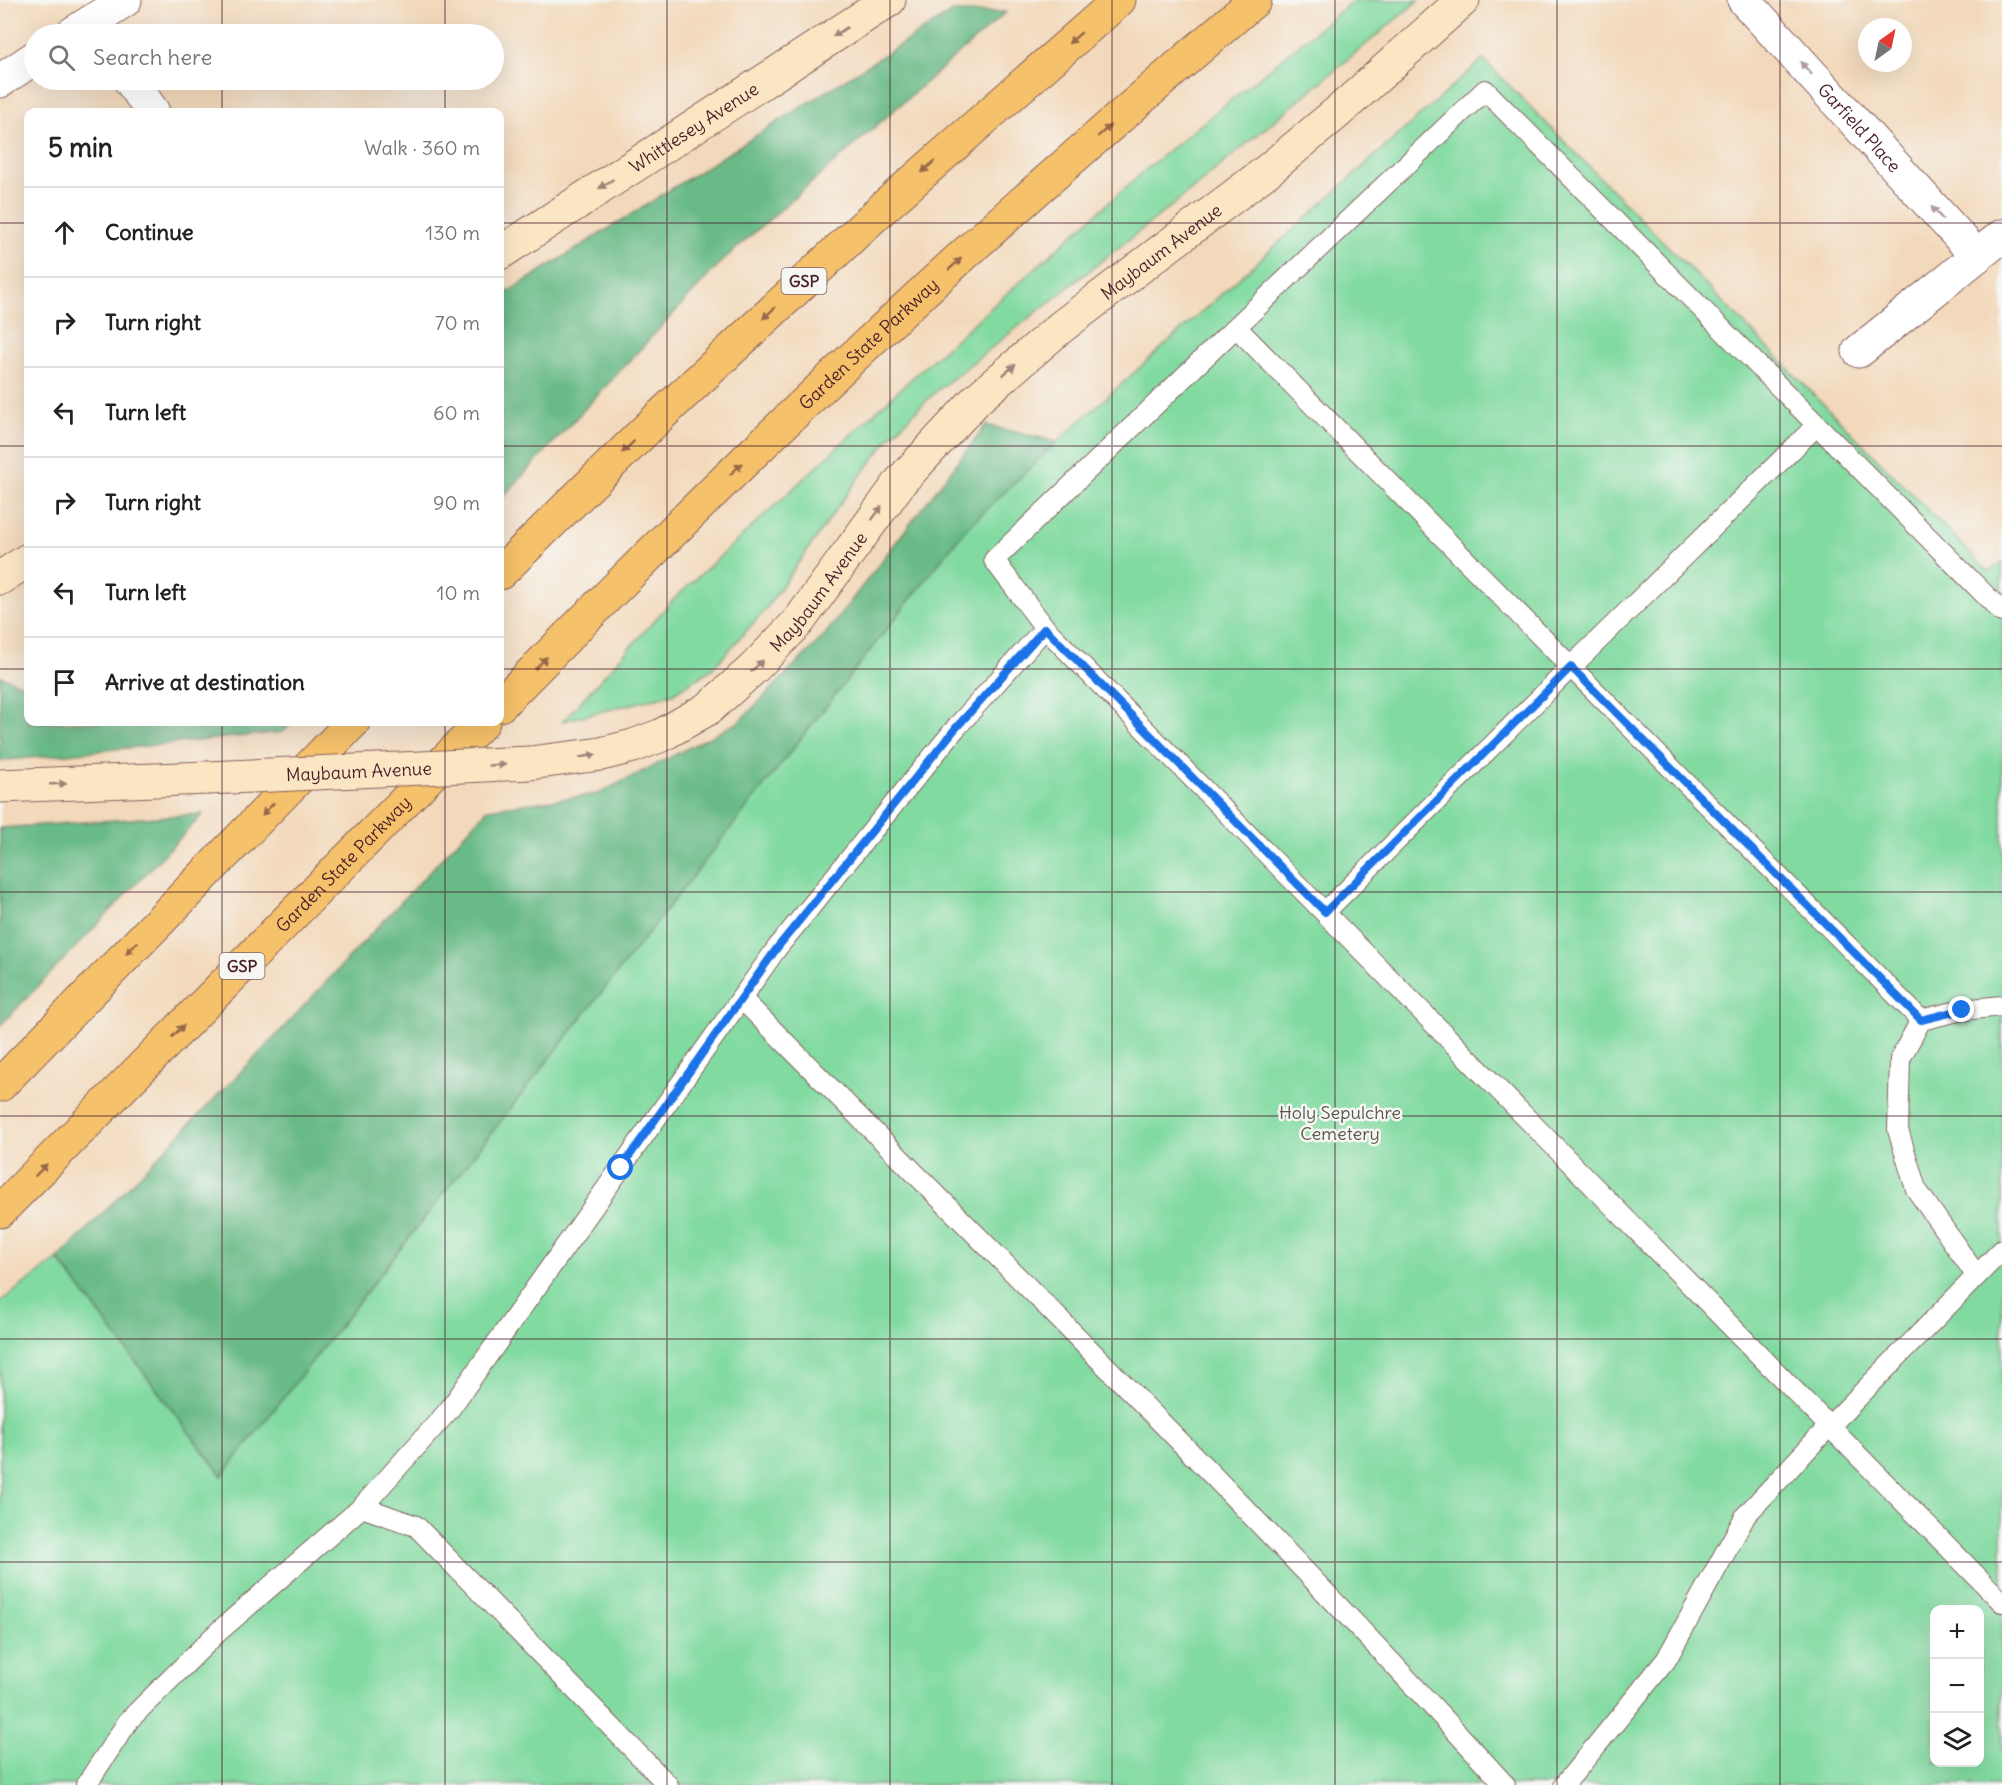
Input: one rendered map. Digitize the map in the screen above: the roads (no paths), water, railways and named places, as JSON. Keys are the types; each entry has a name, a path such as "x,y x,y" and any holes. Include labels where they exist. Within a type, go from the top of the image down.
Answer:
{"highway":[{"name":"GSP","path":"504,569 658,418 875,215 1119,0"},
{"name":"Garden State Parkway","path":"504,701 690,513 910,304 1060,169 1255,0"},
{"path":"0,1085 349,726"},
{"name":"Garden State Parkway","path":"0,1211 479,726"}],"main road":[{"name":"Whittlesey Avenue","path":"504,250 889,0"},
{"name":"Maybaum Avenue","path":"0,786 530,763 601,754 633,746 662,735 709,708 754,668 799,621 901,481 976,399 1053,334 1267,171 1339,111 1464,0"},
{"path":"0,578 24,563"}],"street":[{"path":"84,23 125,0"},
{"name":"Garfield Place","path":"1744,0 1977,256"},
{"path":"0,81 24,65"},
{"path":"137,90 150,108"},
{"path":"1859,351 2002,236"}],"lane":[{"path":"2002,612 1995,591 1817,425 1485,90 994,560 1045,628 2002,1602"},
{"path":"1236,327 1921,1020"},
{"path":"1325,912 1817,425"},
{"path":"86,1785 129,1720 218,1632 362,1507 449,1410 777,948 955,729 1045,628"},
{"path":"741,998 1394,1664 1505,1785"},
{"path":"1976,1275 1916,1189 1898,1130 1900,1059 1921,1020 1962,1010 2002,1006"},
{"path":"1564,1785 1666,1660 1746,1515 2002,1250"},
{"path":"362,1507 416,1526 668,1785"}],"park label":[{"name":"Holy Sepulchre Cemetery","path":"1340,1122"}]}
